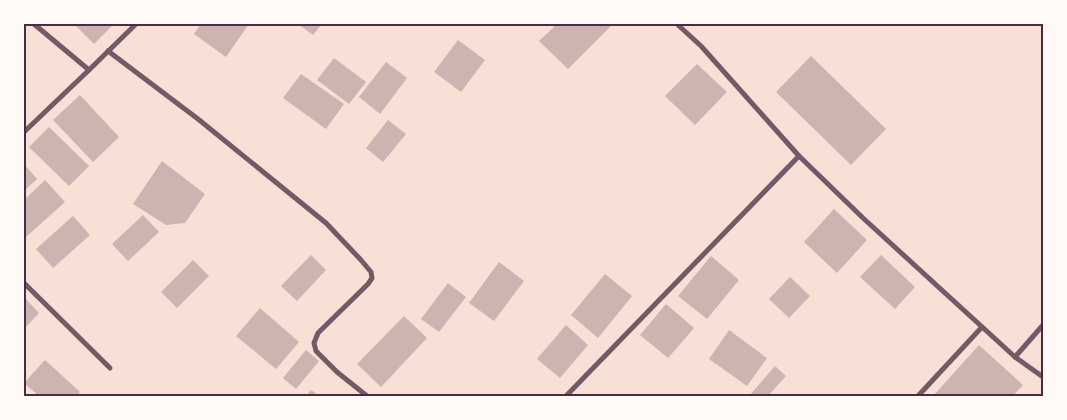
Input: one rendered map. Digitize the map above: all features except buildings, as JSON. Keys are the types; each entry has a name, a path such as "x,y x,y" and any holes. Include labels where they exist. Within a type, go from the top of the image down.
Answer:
{"street":[{"path":"34,24 89,70"},
{"path":"24,132 136,24"},
{"path":"677,24 701,46 799,156 863,218 1015,357 1043,377"},
{"path":"108,51 198,119 326,223 371,272 372,278 368,284 318,333 314,343 316,351 367,396"},
{"path":"566,396 799,156"},
{"path":"24,283 110,368"},
{"path":"1015,357 1043,325"},
{"path":"918,396 982,327"}]}
